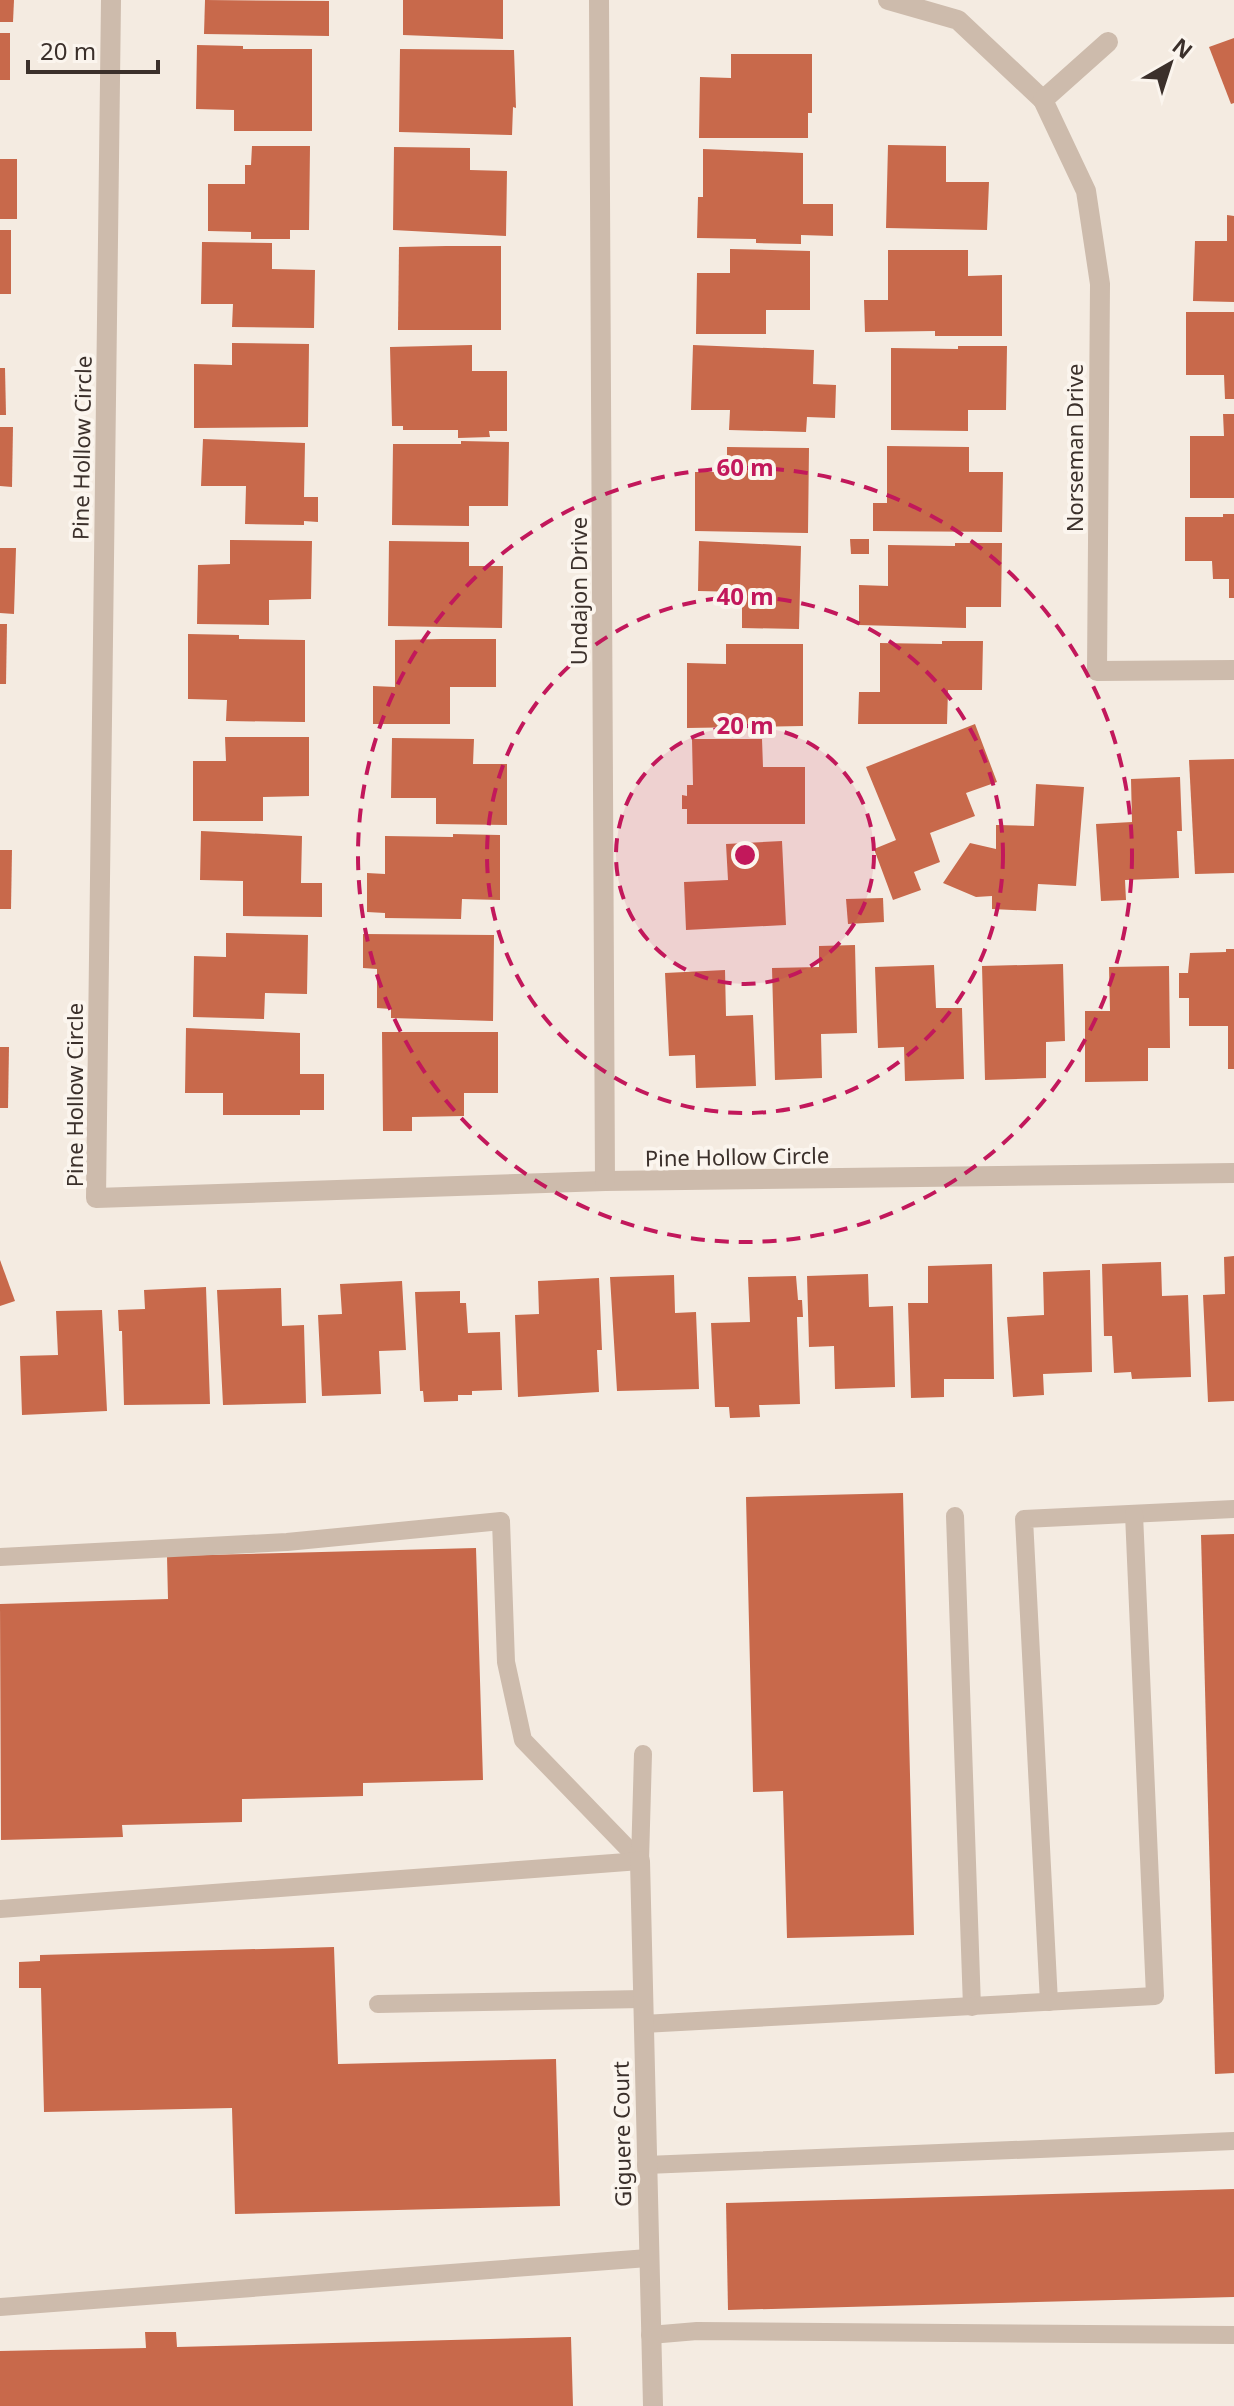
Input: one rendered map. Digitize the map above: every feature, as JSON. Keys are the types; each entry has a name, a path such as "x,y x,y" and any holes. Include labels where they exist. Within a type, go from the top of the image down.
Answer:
{"street":[{"name":"Pine Hollow Circle","path":"111,0 96,1198 605,1181 1234,1173"},
{"name":"Undajon Drive","path":"599,0 605,1181"},
{"name":"Norseman Drive","path":"888,0 958,20 1043,100 1086,191 1100,284 1097,671 1234,670"},
{"path":"1043,100 1108,42"},
{"name":"Giguere Court","path":"640,1861 653,2406"}],"lane":[{"path":"1049,2002 1024,1519 1234,1509"},
{"path":"643,2024 1155,1996 1134,1514"},
{"path":"955,1516 972,2007"},
{"path":"0,1557 287,1542 501,1521 506,1662 523,1740 640,1861"},
{"path":"640,1861 643,1754"},
{"path":"0,1909 640,1861"},
{"path":"378,2004 643,1999"},
{"path":"646,2165 1234,2141"},
{"path":"0,2307 648,2258"},
{"path":"650,2335 697,2331 1234,2335"}],"building":[{"path":"0,0 14,0 13,22 0,22"},
{"path":"205,0 329,1 329,36 204,34"},
{"path":"403,0 503,0 503,39 403,35"},
{"path":"0,33 10,33 10,80 0,80"},
{"path":"1234,38 1234,103 1231,104 1209,47"},
{"path":"197,45 312,49 312,131 234,131 234,110 196,109"},
{"path":"400,49 514,50 516,108 513,107 512,135 399,132"},
{"path":"731,54 812,54 812,113 808,113 808,138 699,138 700,77 731,78"},
{"path":"888,145 946,146 946,182 989,182 987,230 886,228"},
{"path":"252,146 310,146 309,230 290,230 290,239 251,239 251,232 208,231 208,184 245,184 245,165 251,165"},
{"path":"394,147 470,148 470,170 507,171 506,236 393,230"},
{"path":"703,149 803,153 803,204 833,204 833,236 801,235 801,244 697,238 698,197 703,197"},
{"path":"0,159 17,159 17,219 0,219"},
{"path":"1227,215 1234,216 1234,302 1193,301 1195,241 1227,241"},
{"path":"0,230 11,230 11,294 0,294"},
{"path":"202,242 272,243 272,269 315,270 314,328 232,327 233,304 201,304"},
{"path":"501,246 501,330 398,330 399,247"},
{"path":"730,249 810,251 810,310 766,310 766,334 696,334 697,273 730,273"},
{"path":"888,250 968,250 968,276 1002,275 1002,336 935,336 935,331 865,332 864,300 888,300"},
{"path":"1186,312 1234,312 1234,399 1225,399 1224,375 1186,375"},
{"path":"232,343 309,344 308,427 194,428 194,364 232,365"},
{"path":"472,345 472,371 507,371 507,431 489,431 490,437 458,438 458,430 403,430 403,426 392,426 390,347"},
{"path":"693,345 814,350 813,384 836,385 835,418 807,417 806,432 729,430 730,410 691,410"},
{"path":"958,346 1007,346 1006,410 968,410 968,431 891,430 891,348 958,349"},
{"path":"0,368 5,368 6,415 0,415"},
{"path":"1223,414 1234,414 1234,498 1190,498 1190,436 1224,436"},
{"path":"0,427 13,427 12,487 0,486"},
{"path":"203,439 305,443 304,497 318,497 318,522 304,521 304,525 245,524 246,486 201,486"},
{"path":"461,441 509,442 508,506 469,506 469,526 392,525 393,444 461,444"},
{"path":"887,446 969,447 969,472 1003,472 1002,532 873,531 873,503 887,503"},
{"path":"727,447 809,448 808,533 695,531 695,472 727,472"},
{"path":"1223,514 1234,514 1234,598 1229,598 1229,579 1213,579 1212,561 1185,561 1185,517 1223,517"},
{"path":"850,539 869,539 869,554 851,554"},
{"path":"230,540 312,541 311,599 269,600 269,625 197,624 198,565 230,564"},
{"path":"389,541 469,542 469,566 503,566 502,628 388,626"},
{"path":"699,541 801,546 799,629 742,628 742,592 698,591"},
{"path":"955,543 1002,543 1001,607 966,607 966,628 859,625 859,585 888,586 888,545 955,546"},
{"path":"0,548 16,548 14,614 0,613"},
{"path":"0,624 7,624 6,684 0,684"},
{"path":"188,634 305,640 305,722 226,721 227,700 188,699"},
{"path":"496,639 496,687 450,687 450,724 373,724 373,686 395,687 395,640"},
{"path":"942,641 983,641 982,690 948,690 947,724 858,724 859,692 880,692 880,643 942,644"},
{"path":"726,644 803,644 803,726 687,728 687,663 726,664"},
{"path":"975,724 997,782 966,793 975,816 930,833 940,862 914,872 921,890 893,900 874,849 896,840 866,767"},
{"path":"225,737 309,737 309,796 263,797 263,821 193,821 193,761 226,761"},
{"path":"392,738 474,739 473,764 507,764 507,825 436,824 436,798 391,798"},
{"path":"692,739 762,739 763,767 805,767 805,824 687,824 687,809 682,809 682,795 687,796 687,785 693,785"},
{"path":"1234,759 1234,873 1195,874 1189,760"},
{"path":"1180,777 1182,831 1177,831 1179,878 1125,880 1126,900 1101,901 1096,824 1132,822 1131,779"},
{"path":"1036,784 1084,787 1076,886 1038,884 1036,911 992,909 992,896 976,897 943,883 970,843 996,849 996,825 1034,826"},
{"path":"201,831 302,836 301,883 322,883 322,917 243,916 243,881 200,880"},
{"path":"453,834 500,835 500,900 462,899 461,919 385,918 385,913 367,912 367,873 385,874 385,836 453,837"},
{"path":"782,841 786,925 686,930 684,882 728,880 726,844"},
{"path":"0,850 12,850 11,909 0,909"},
{"path":"883,898 884,922 848,924 846,899"},
{"path":"226,933 308,935 307,994 265,993 264,1019 193,1017 194,956 226,957"},
{"path":"363,934 494,935 493,1021 391,1018 391,1009 377,1008 377,969 363,968"},
{"path":"855,945 857,1033 821,1034 822,1078 775,1080 772,968 819,967 819,946"},
{"path":"1226,949 1234,949 1234,1069 1228,1069 1228,1026 1189,1026 1189,998 1179,998 1179,973 1188,973 1190,953 1226,952"},
{"path":"1063,964 1065,1041 1046,1042 1046,1078 985,1080 982,966"},
{"path":"934,965 936,1008 962,1008 964,1079 905,1081 904,1047 878,1048 875,967"},
{"path":"1169,966 1170,1048 1148,1048 1148,1081 1085,1082 1085,1011 1110,1011 1109,967"},
{"path":"725,970 726,1016 753,1015 756,1086 696,1088 695,1055 669,1056 665,973"},
{"path":"186,1028 300,1033 300,1074 324,1074 324,1110 300,1110 300,1115 223,1115 223,1093 185,1093"},
{"path":"382,1032 498,1032 498,1093 464,1093 464,1116 412,1117 412,1131 383,1131"},
{"path":"0,1047 9,1047 8,1108 0,1108"},
{"path":"1234,1256 1234,1401 1208,1402 1203,1295 1225,1294 1224,1257"},
{"path":"0,1260 15,1301 0,1306"},
{"path":"1161,1262 1162,1296 1188,1295 1191,1377 1132,1379 1131,1372 1114,1373 1112,1336 1104,1336 1102,1264"},
{"path":"992,1264 994,1379 944,1379 944,1397 911,1398 908,1303 928,1303 928,1266"},
{"path":"1090,1270 1092,1372 1043,1374 1044,1395 1013,1397 1007,1317 1044,1315 1043,1272"},
{"path":"868,1274 869,1307 893,1306 895,1387 835,1389 834,1346 809,1347 807,1276"},
{"path":"674,1275 675,1313 696,1312 699,1389 617,1391 610,1277"},
{"path":"796,1276 803,1317 797,1317 800,1404 759,1405 760,1417 730,1418 729,1407 715,1407 711,1323 750,1322 748,1277"},
{"path":"599,1278 602,1350 597,1350 599,1392 518,1397 515,1315 539,1314 538,1281"},
{"path":"402,1281 406,1350 379,1351 381,1394 322,1396 318,1315 342,1314 340,1284"},
{"path":"206,1287 210,1404 124,1405 122,1331 119,1331 118,1310 145,1309 144,1290"},
{"path":"281,1288 282,1326 304,1325 306,1403 223,1405 217,1290"},
{"path":"460,1291 460,1303 466,1303 468,1333 500,1332 502,1390 472,1391 472,1395 458,1395 458,1401 424,1402 423,1391 420,1391 415,1292"},
{"path":"102,1310 107,1411 22,1415 20,1356 58,1355 56,1311"},
{"path":"903,1493 914,1935 787,1938 783,1791 753,1792 746,1497"},
{"path":"1234,1534 1234,2073 1215,2074 1201,1535"},
{"path":"476,1548 483,1780 363,1783 363,1796 242,1799 242,1822 122,1825 123,1837 1,1840 0,1604 168,1599 167,1556"},
{"path":"334,1947 338,2064 556,2059 560,2206 235,2214 232,2108 44,2112 41,1988 19,1988 19,1962 40,1961 40,1955"},
{"path":"1234,2189 1234,2297 728,2310 726,2203"},
{"path":"145,2332 176,2332 177,2347 571,2337 573,2406 0,2406 0,2351 146,2348"}]}
